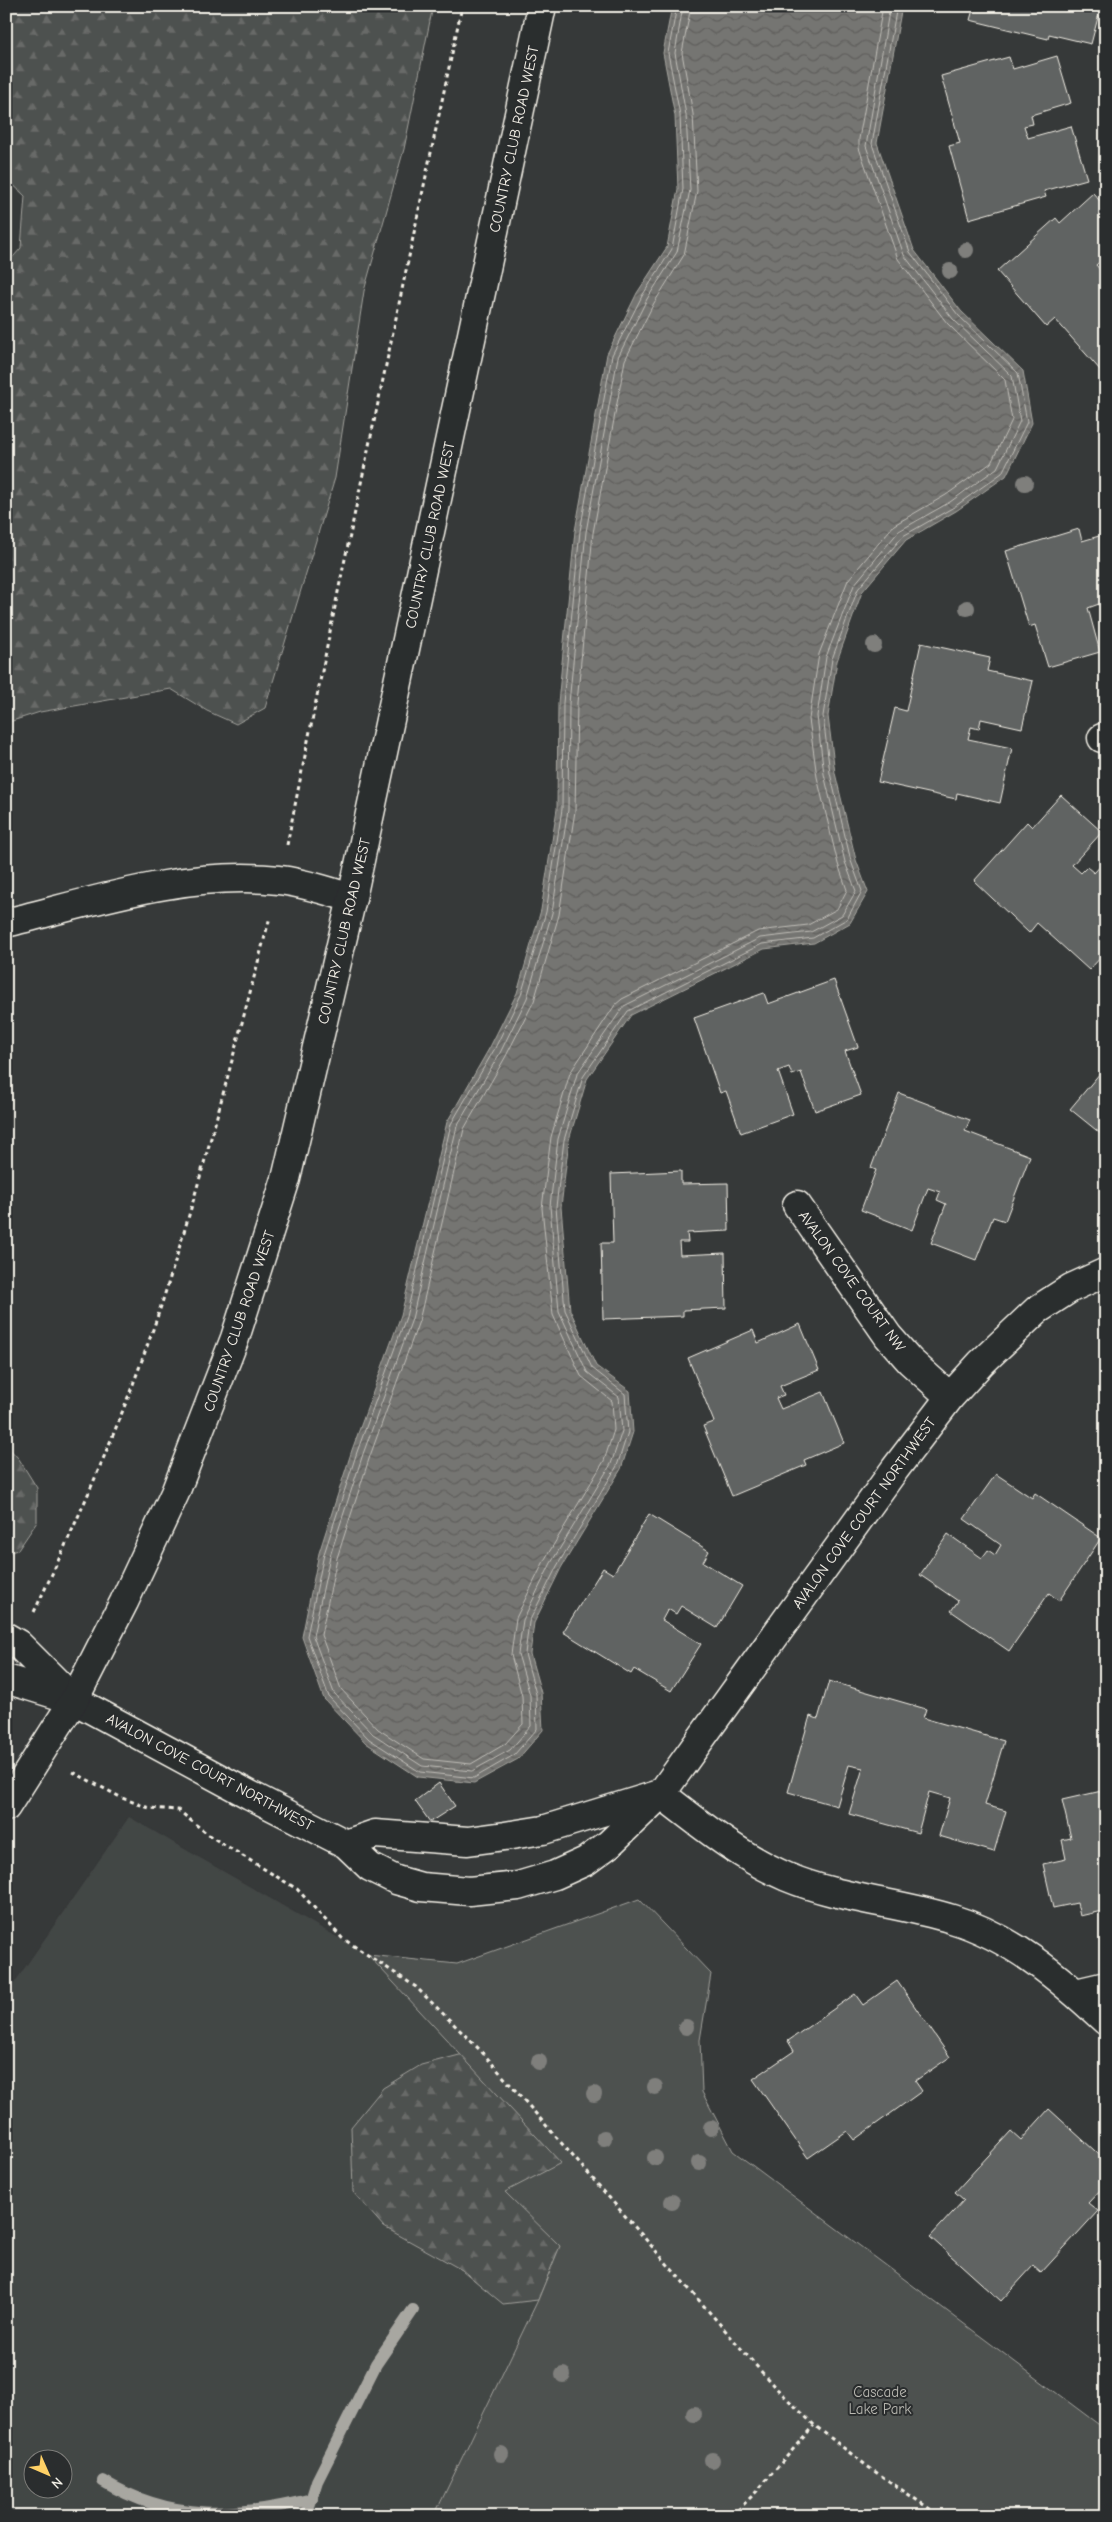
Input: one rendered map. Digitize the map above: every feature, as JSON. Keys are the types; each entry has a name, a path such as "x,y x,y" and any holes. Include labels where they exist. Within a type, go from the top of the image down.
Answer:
{"street":[{"name":"COUNTRY CLUB ROAD WEST","path":"6,1807 74,1700 124,1602 175,1493 238,1330 286,1179 352,898 542,6"},
{"path":"6,923 162,885 228,878 280,880 352,898"},
{"name":"AVALON COVE COURT NW","path":"797,1205 888,1336 910,1361 950,1397"},
{"name":"AVALON COVE COURT NORTHWEST","path":"74,1700 250,1796 346,1844 370,1867 396,1880 421,1887 470,1891 518,1886 555,1875 586,1861 609,1844 660,1794 707,1732 895,1469 950,1397 981,1363 1037,1310 1071,1288 1106,1272"},
{"path":"6,1637 18,1644 74,1700"},
{"path":"6,1679 74,1700"},
{"path":"346,1844 375,1834 468,1841 543,1830 660,1794 735,1849 786,1877 832,1893 921,1911 953,1919 981,1930 1011,1946 1076,1993 1106,2021"},
{"path":"1076,1993 1106,1986"}],"path":[{"path":"44,1591 70,1538 122,1416 159,1310 193,1204 280,880 340,582 462,6"},
{"path":"40,1754 122,1798 149,1808 178,1810 210,1836 297,1889 342,1938 416,1987 481,2051 773,2386 814,2425 866,2466 940,2516"},
{"path":"732,2516 757,2491 814,2425"}],"shaded area":[{"path":"129,1817 368,1955 461,2055 421,2065 383,2088 351,2127 353,2192 384,2227 462,2270 503,2304 538,2300 434,2516 6,2516 6,1995"}],"green space":[{"path":"6,6 433,6 404,149 364,291 335,478 265,708 236,724 207,711 171,689 40,712 6,723 6,265 21,248 25,196 6,178"},
{"path":"6,1445 19,1459 37,1488 37,1522 18,1550 6,1553"},
{"name":"Cascade Lake Park","path":"639,1899 711,1974 700,2040 702,2092 733,2151 1106,2430 1106,2516 434,2516 538,2300 560,2246 505,2192 561,2163 368,1955 457,1964"},
{"path":"475,2051 554,2127 574,2213 538,2300 503,2304 462,2270 384,2227 353,2192 351,2127 383,2088 421,2065"}],"water":[{"path":"672,6 902,6 877,143 914,250 961,311 1023,371 1032,423 1006,476 956,511 906,540 862,592 837,661 828,716 835,773 856,860 868,892 850,923 814,943 764,949 631,1015 587,1079 569,1140 561,1207 570,1310 596,1366 630,1391 633,1432 621,1469 561,1568 534,1623 530,1654 541,1693 543,1730 518,1759 474,1783 418,1777 366,1743 324,1699 302,1637 319,1553 352,1450 401,1315 447,1122 490,1047 517,993 541,910 557,809 558,703 575,531 607,354 637,293 667,247 678,189 675,116 663,53"}],"building":[{"path":"974,6 1101,6 1091,44 1049,34 1048,39 970,20"},
{"path":"1057,56 1071,103 1031,115 1033,124 1024,126 1028,138 1071,126 1087,179 1044,191 1046,197 969,219 949,146 960,143 941,76 1009,57 1013,69"},
{"path":"1093,193 1106,208 1106,256 1096,265 1104,274 1106,272 1106,367 1101,371 1055,319 1046,327 997,271 1056,218 1060,223"},
{"path":"1079,529 1082,541 1106,534 1106,612 1102,613 1099,604 1088,608 1100,652 1048,667 1035,625 1029,627 1006,551"},
{"path":"921,643 990,658 987,671 1033,681 1022,728 981,719 979,729 971,727 968,739 1012,748 1000,803 957,793 956,799 878,782 895,708 906,711"},
{"path":"1061,795 1102,832 1072,865 1081,873 1087,867 1094,873 1106,860 1106,952 1089,970 1037,923 1029,933 974,881 1027,822 1032,827"},
{"path":"834,980 858,1047 845,1051 861,1095 815,1111 801,1072 792,1075 789,1067 778,1071 793,1114 741,1133 726,1091 720,1093 694,1018 764,993 768,1004"},
{"path":"1106,1066 1106,1138 1070,1109"},
{"path":"899,1093 970,1120 965,1131 1030,1156 1005,1221 993,1217 976,1260 931,1243 946,1204 937,1200 940,1192 928,1188 912,1230 861,1210 876,1170 871,1168"},
{"path":"681,1171 681,1184 728,1183 729,1231 687,1233 688,1242 679,1242 680,1255 725,1253 726,1308 683,1310 683,1316 603,1319 601,1243 613,1243 611,1174"},
{"path":"800,1324 819,1370 780,1386 784,1395 776,1398 781,1409 823,1392 844,1443 804,1460 806,1465 732,1496 703,1426 714,1422 688,1358 753,1330 758,1343"},
{"path":"996,1474 1032,1498 1035,1493 1101,1538 1059,1601 1049,1593 1009,1651 951,1611 958,1601 920,1575 948,1534 982,1558 988,1550 995,1555 1001,1545 964,1519"},
{"path":"649,1514 709,1551 703,1562 742,1586 717,1628 681,1606 676,1614 668,1609 662,1620 701,1644 671,1691 634,1669 631,1674 563,1632 603,1568 613,1574"},
{"path":"829,1681 926,1709 923,1718 1004,1741 985,1805 1006,1811 994,1852 939,1836 950,1798 929,1792 918,1833 849,1814 863,1768 849,1765 837,1806 788,1792 810,1716 818,1719"},
{"path":"439,1783 455,1806 430,1822 415,1801"},
{"path":"1106,1790 1106,1910 1080,1916 1077,1903 1053,1908 1043,1864 1066,1859 1062,1840 1071,1838 1062,1800"},
{"path":"897,1981 950,2057 915,2081 922,2091 854,2140 847,2131 808,2158 753,2079 794,2051 788,2041 855,1994 863,2005"},
{"path":"1049,2109 1106,2161 1106,2184 1088,2203 1098,2211 1041,2273 1033,2266 1001,2301 930,2237 964,2200 955,2192 1011,2131 1021,2140"}],"waterway":[{"path":"306,2516 317,2481 376,2364 413,2310"},
{"path":"103,2481 128,2494 154,2504 179,2510 205,2512 257,2510 312,2499"}]}
